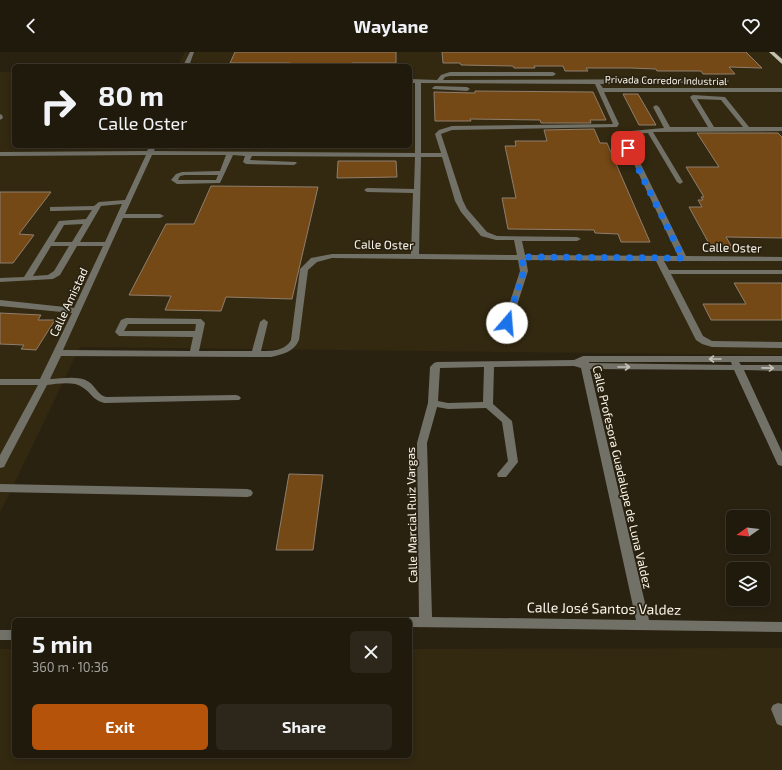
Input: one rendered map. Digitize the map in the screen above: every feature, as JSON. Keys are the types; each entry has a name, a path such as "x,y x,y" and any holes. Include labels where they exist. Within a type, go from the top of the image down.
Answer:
{"main road":[{"path":"771,52 782,62"}],"street":[{"path":"187,64 192,52"},
{"path":"438,82 443,76 450,74 553,74"},
{"path":"597,82 726,81"},
{"name":"Privada Corredor Industrial","path":"412,82 418,85 438,82 597,82 601,90 782,90"},
{"path":"415,256 418,154 418,85 467,89"},
{"path":"577,239 496,238 484,234 461,205 438,134 445,129 615,126 616,124 601,90"},
{"path":"712,129 692,97 723,98 747,129"},
{"path":"656,107 668,129"},
{"path":"683,258 622,133 668,129 782,129"},
{"path":"649,130 680,182"},
{"path":"412,146 418,146"},
{"path":"98,154 100,148"},
{"path":"119,154 121,148"},
{"path":"0,154 119,154 152,150 230,154 444,155"},
{"name":"Calle Amistad","path":"0,465 44,382 152,150"},
{"path":"222,173 184,173 178,175 174,180 177,182 219,181 230,154"},
{"path":"249,154 246,162 294,163"},
{"path":"368,190 417,191"},
{"path":"0,280 27,279 54,275 90,221 99,204 128,202"},
{"path":"52,209 97,208"},
{"path":"121,216 160,216"},
{"path":"27,279 62,223 90,221"},
{"path":"503,336 524,271 518,239"},
{"path":"49,244 108,244"},
{"name":"Calle Oster","path":"58,352 256,354 288,350 293,345 295,340 302,274 304,268 314,260 343,255 782,259"},
{"path":"659,258 699,338 712,344 782,345"},
{"path":"666,272 782,272"},
{"path":"0,303 77,311"},
{"path":"194,354 199,334 201,323 198,321 126,321 124,322 120,332 122,334 199,334"},
{"path":"256,354 264,322"},
{"path":"488,405 489,364 736,363 782,359"},
{"name":"Calle Profesora Guadalupe de Luna Valdez","path":"581,363 643,624"},
{"path":"736,363 782,368"},
{"path":"736,363 782,463"},
{"name":"Calle Marcial Ruiz Vargas","path":"426,622 422,443 433,403 435,367 440,365 489,364"},
{"path":"0,382 82,382 98,398 105,400 236,398"},
{"path":"433,403 448,406 488,405 503,417 508,426 513,462 502,474"},
{"path":"0,488 247,493"},
{"name":"Calle José Santos Valdez","path":"412,622 782,626"},
{"path":"0,635 12,635"}],"shaded area":[{"path":"185,52 776,52 782,58 782,355 80,347 0,513 0,72 12,72 12,148 412,148 412,64 178,64"},
{"path":"782,648 782,770 0,770 0,649 12,649 12,758 412,758 412,649"}],"building":[{"path":"235,52 396,52 396,63 230,63"},
{"path":"442,52 746,52 762,68 729,67 735,74 703,74 701,71 657,71 656,69 630,68 586,68 588,71 565,71 563,66 514,68 513,66 461,65 460,63 443,63"},
{"path":"475,91 593,92 606,120 590,120 591,123 541,123 540,120 470,119 471,121 435,121 434,92 475,93"},
{"path":"623,94 638,94 656,125 639,125"},
{"path":"594,129 600,143 607,143 650,242 621,242 618,234 595,233 594,230 508,229 502,198 516,198 505,146 516,146 515,141 547,141 544,130"},
{"path":"697,133 778,133 782,137 782,238 726,237 733,249 712,249 689,207 702,207 698,200 703,200 701,197 704,197 686,167 719,167"},
{"path":"338,161 396,161 397,177 337,178"},
{"path":"211,186 318,187 292,299 226,297 221,311 165,310 171,296 129,295 166,224 194,224"},
{"path":"0,192 51,192 19,234 34,235 13,263 0,263"},
{"path":"734,283 782,283 782,320 711,320 703,304 746,304"},
{"path":"0,313 41,315 38,320 55,320 36,350 21,349 24,345 0,344"},
{"path":"289,474 323,475 313,550 276,550"}],"route":[{"path":"507,323 524,271 522,257 683,258 628,148"}]}
